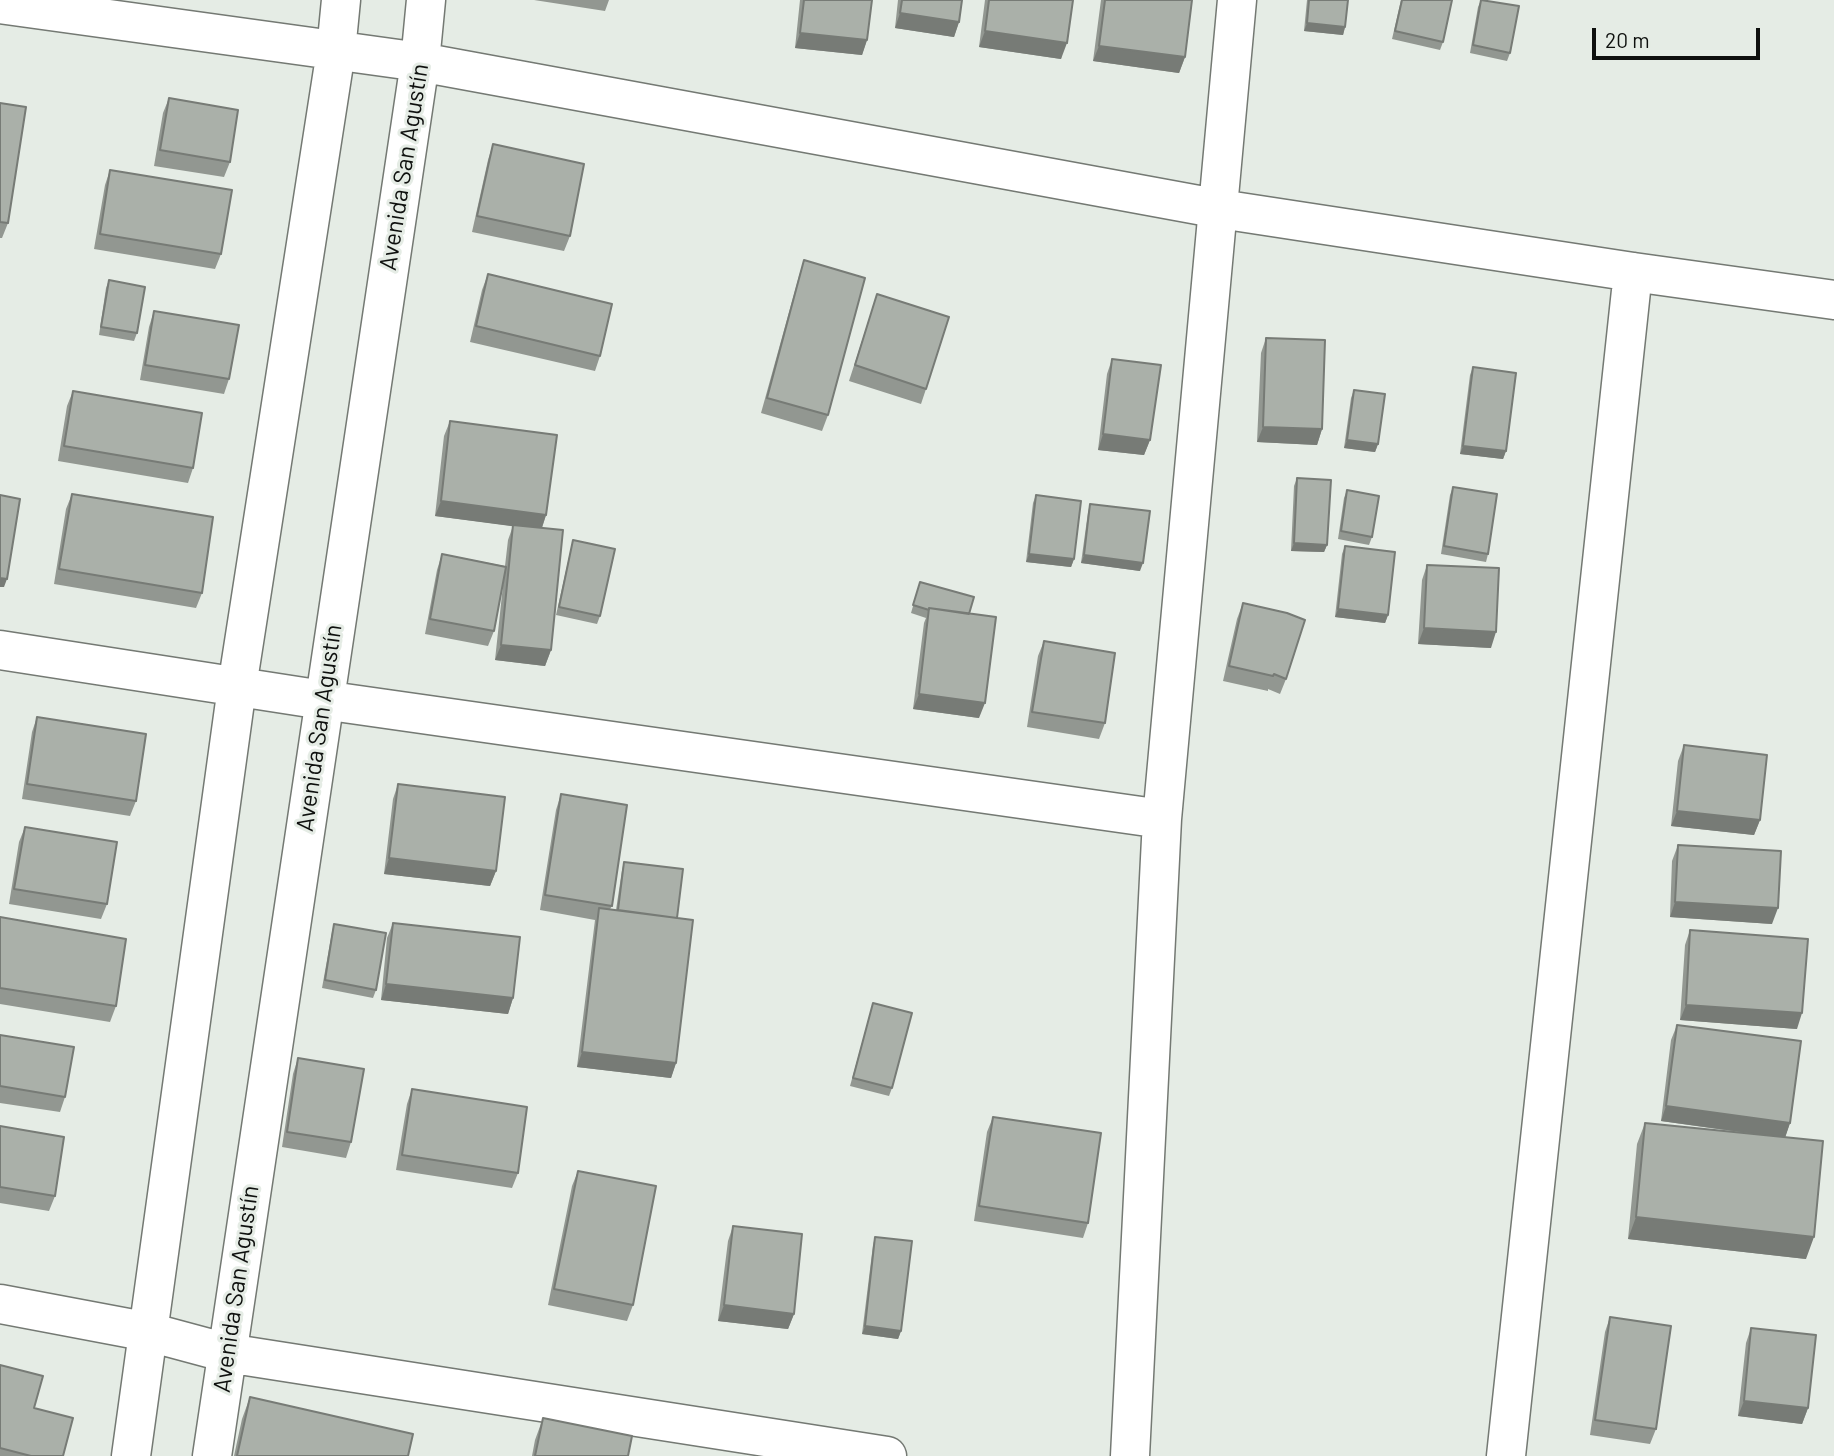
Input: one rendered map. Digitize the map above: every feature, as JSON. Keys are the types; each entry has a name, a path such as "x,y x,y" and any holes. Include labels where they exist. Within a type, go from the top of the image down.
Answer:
{"street":[{"path":"131,1456 237,687 341,0"},
{"name":"Avenida San Agustín","path":"212,1456 420,62 426,0"},
{"path":"1129,1456 1162,820 1220,209 1237,0"},
{"path":"0,4 420,62 1220,209 1834,300"},
{"path":"1506,1456 1633,272"},
{"path":"0,650 323,700 1162,820"},
{"path":"0,1304 149,1332 227,1353 887,1456"}],"building":[{"path":"804,0 872,0 867,40 800,33"},
{"path":"902,0 962,0 959,22 900,13"},
{"path":"989,0 1073,0 1067,43 985,31"},
{"path":"1105,0 1192,0 1185,57 1099,46"},
{"path":"1309,0 1348,0 1345,27 1307,23"},
{"path":"1402,0 1452,0 1443,42 1395,31"},
{"path":"1481,0 1519,6 1510,53 1473,45"},
{"path":"169,98 238,110 230,162 160,150"},
{"path":"0,103 26,107 8,223 0,222"},
{"path":"493,144 584,164 570,236 477,216"},
{"path":"110,170 232,190 221,254 100,234"},
{"path":"804,260 865,278 828,415 767,398"},
{"path":"488,274 612,304 600,356 476,326"},
{"path":"109,280 145,287 137,333 101,327"},
{"path":"877,294 949,317 926,389 855,365"},
{"path":"154,311 239,325 229,379 145,365"},
{"path":"1266,338 1325,340 1322,429 1263,427"},
{"path":"1112,359 1161,365 1150,440 1103,434"},
{"path":"1473,367 1516,373 1506,451 1463,446"},
{"path":"1354,390 1385,394 1378,444 1347,440"},
{"path":"73,391 202,413 193,468 64,446"},
{"path":"450,421 557,435 546,515 441,501"},
{"path":"1297,478 1331,480 1327,545 1294,543"},
{"path":"1453,487 1497,494 1488,554 1444,546"},
{"path":"1347,490 1379,496 1372,537 1341,531"},
{"path":"72,494 213,517 202,593 59,569"},
{"path":"0,495 20,499 7,579 0,578"},
{"path":"1036,495 1081,501 1074,559 1029,554"},
{"path":"1090,504 1150,511 1143,563 1084,555"},
{"path":"513,525 563,530 551,650 501,645"},
{"path":"573,540 615,549 600,616 559,607"},
{"path":"1345,546 1395,552 1388,615 1338,609"},
{"path":"442,554 506,567 494,631 430,619"},
{"path":"1427,565 1499,568 1496,632 1424,628"},
{"path":"920,582 974,597 969,614 929,610 913,605"},
{"path":"1243,603 1305,620 1286,679 1274,674 1273,676 1229,666"},
{"path":"929,608 996,617 985,703 919,694"},
{"path":"1044,641 1115,653 1105,723 1032,712"},
{"path":"37,717 146,734 136,801 27,784"},
{"path":"1684,745 1767,755 1760,820 1677,811"},
{"path":"398,784 505,797 496,871 389,858"},
{"path":"561,794 627,805 612,906 545,895"},
{"path":"25,827 117,842 107,904 14,889"},
{"path":"1678,845 1781,851 1778,908 1675,902"},
{"path":"624,862 683,869 677,918 618,910"},
{"path":"599,908 693,920 676,1063 582,1052"},
{"path":"0,917 126,939 116,1006 0,988"},
{"path":"393,923 520,937 513,998 386,984"},
{"path":"334,924 386,933 376,990 325,980"},
{"path":"1690,930 1808,939 1802,1013 1686,1005"},
{"path":"873,1003 912,1013 892,1088 853,1078"},
{"path":"1677,1025 1801,1041 1790,1123 1666,1106"},
{"path":"0,1035 74,1047 65,1097 0,1086"},
{"path":"298,1058 364,1069 351,1142 287,1132"},
{"path":"412,1089 527,1107 518,1173 402,1155"},
{"path":"993,1117 1101,1133 1088,1223 979,1206"},
{"path":"1645,1123 1823,1141 1814,1237 1636,1217"},
{"path":"0,1126 64,1137 55,1196 0,1187"},
{"path":"578,1171 656,1186 633,1305 554,1289"},
{"path":"733,1226 802,1234 794,1314 724,1305"},
{"path":"875,1237 912,1241 901,1331 865,1326"},
{"path":"1610,1317 1671,1326 1656,1429 1595,1420"},
{"path":"1751,1328 1816,1335 1808,1408 1744,1401"},
{"path":"0,1365 43,1376 34,1408 73,1418 63,1456 31,1456 0,1448"},
{"path":"250,1397 413,1434 408,1456 237,1456"},
{"path":"543,1418 632,1436 628,1456 535,1456"}]}
